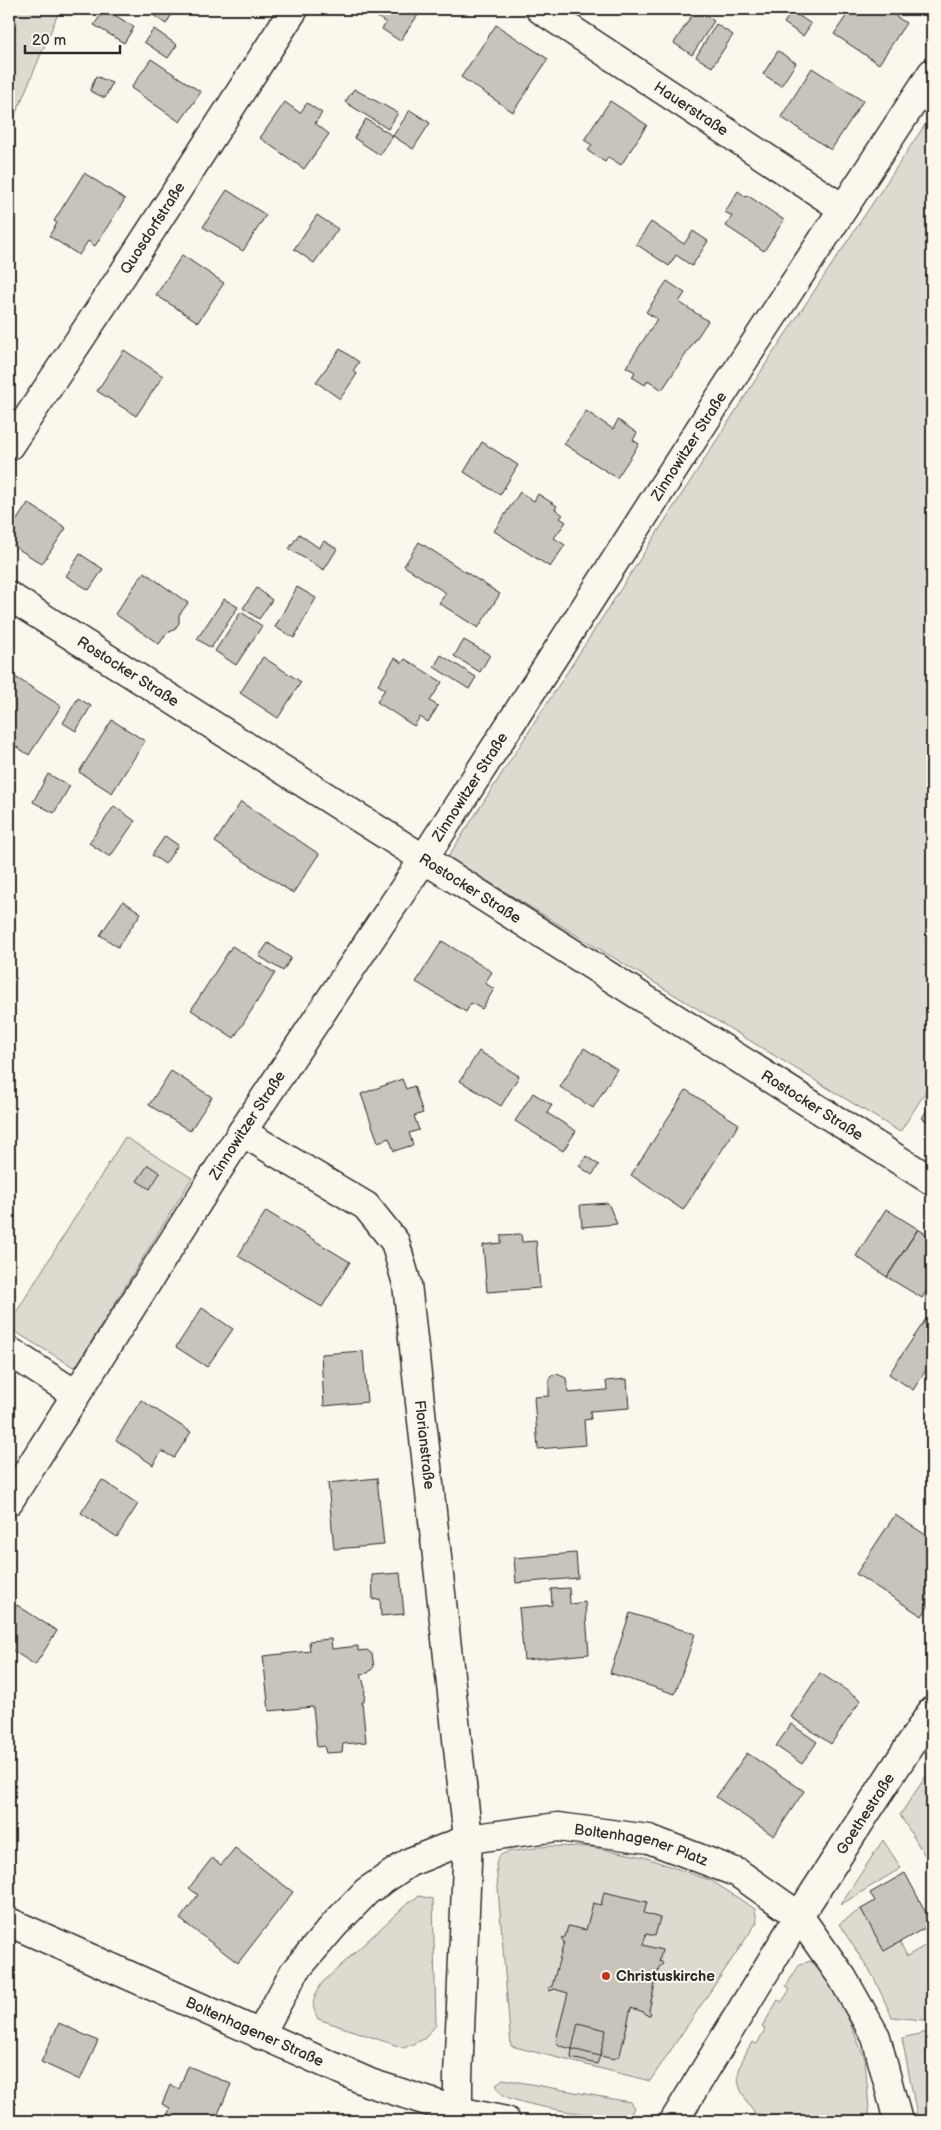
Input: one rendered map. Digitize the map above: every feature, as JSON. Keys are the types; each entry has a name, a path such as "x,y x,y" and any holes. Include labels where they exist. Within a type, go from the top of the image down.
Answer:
{"street":[{"name":"Quosdorfstraße","path":"9,446 294,9"},
{"name":"Hauerstraße","path":"540,9 842,208"},
{"name":"Zinnowitzer Straße","path":"9,1501 242,1132 423,860 842,208 932,73"},
{"name":"Rostocker Straße","path":"9,596 932,1181"},
{"name":"Florianstraße","path":"242,1132 366,1206 395,1242 407,1284 468,1839"},
{"path":"9,1351 75,1394"},
{"name":"Goethestraße","path":"799,1916 932,1711"},
{"name":"Boltenhagener Platz","path":"260,2035 294,1972 336,1923 368,1891 410,1862 468,1839 558,1827 649,1839 738,1873 799,1916 842,1977 876,2037 898,2121"},
{"path":"460,2116 468,1839"},
{"path":"674,2121 799,1916"},
{"name":"Boltenhagener Straße","path":"9,1922 370,2083 460,2116 506,2121"}],"shaded area":[{"path":"9,9 60,9 9,130"},
{"path":"932,114 932,1082 900,1132 448,857 769,359"},
{"path":"125,1137 192,1178 75,1368 9,1328 9,1324"},
{"path":"932,1767 932,1867 900,1815"},
{"path":"883,1840 901,1868 840,1905"},
{"path":"549,1846 591,1847 644,1857 712,1881 755,1909 757,1922 650,2081 511,2046 496,1864 499,1856 507,1852"},
{"path":"419,1896 433,1899 436,2025 424,2039 404,2048 318,2019 313,2005 316,1993 322,1983 409,1902"},
{"path":"861,1909 900,1942 907,1956 928,1944 930,1949 932,1948 932,2021 892,2017 873,1976 839,1924"},
{"path":"811,1961 838,1994 865,2059 870,2121 826,2121 756,2114 748,2104 740,2087 738,2079 741,2063 752,2042 757,2044 765,2029 762,2027 778,2000 782,2002 790,1989 786,1986 800,1964"},
{"path":"927,2032 927,2048 932,2056 932,2121 921,2121 917,2116 902,2038"},
{"path":"503,2079 630,2102 634,2108 631,2114 606,2116 548,2108 505,2096 496,2084"}],"building":[{"path":"105,9 134,27 124,43 94,25"},
{"path":"147,9 175,9 166,24"},
{"path":"365,9 412,9 411,11 418,15 400,41 382,29 386,23"},
{"path":"696,9 714,21 692,55 674,43"},
{"path":"851,9 885,9 906,23 879,64 834,34"},
{"path":"792,11 811,24 803,36 784,23"},
{"path":"716,24 733,35 712,67 696,57"},
{"path":"496,25 548,59 513,112 461,77"},
{"path":"154,29 177,45 168,58 144,42"},
{"path":"778,51 796,63 781,86 763,74"},
{"path":"151,59 201,92 180,122 131,88"},
{"path":"812,68 863,101 831,150 781,117"},
{"path":"96,76 112,83 105,98 90,91"},
{"path":"354,89 398,113 388,129 345,102"},
{"path":"610,101 647,125 621,165 608,157 605,162 588,151 592,145 584,140"},
{"path":"285,102 300,113 307,103 322,113 315,123 329,134 304,169 260,138"},
{"path":"410,110 430,123 413,149 393,136"},
{"path":"366,119 393,136 380,155 354,138"},
{"path":"84,173 125,199 95,246 88,241 79,255 49,236 57,223 54,221"},
{"path":"227,190 266,215 243,251 203,227"},
{"path":"738,191 784,220 764,251 726,226 732,216 725,212"},
{"path":"317,215 338,229 314,263 294,249"},
{"path":"651,222 684,244 693,231 708,241 692,266 676,255 669,266 636,244"},
{"path":"182,255 224,283 198,322 156,295"},
{"path":"667,281 685,293 679,302 708,321 662,390 648,380 645,385 632,377 635,372 626,367 657,319 646,312"},
{"path":"340,349 359,362 353,371 357,374 340,399 316,382"},
{"path":"124,350 163,376 136,416 97,391"},
{"path":"586,411 613,429 618,420 637,433 633,440 639,444 617,478 564,444"},
{"path":"482,442 518,465 500,495 464,472"},
{"path":"520,492 534,501 538,494 557,506 555,509 563,515 560,518 566,522 554,538 565,545 550,567 494,531"},
{"path":"28,503 66,528 42,564 9,543 9,532"},
{"path":"299,534 319,548 324,541 337,549 324,570 289,549"},
{"path":"419,542 500,594 478,628 439,603 446,593 404,566"},
{"path":"80,554 103,569 89,590 66,576"},
{"path":"144,572 188,603 179,615 179,623 174,630 167,633 159,644 115,614"},
{"path":"297,587 316,598 294,638 275,627"},
{"path":"257,588 272,600 259,619 243,608"},
{"path":"224,599 238,607 211,648 197,639"},
{"path":"241,612 262,626 236,665 215,651"},
{"path":"464,640 490,655 480,672 454,656"},
{"path":"441,655 476,677 469,689 434,667"},
{"path":"263,657 301,682 278,718 240,693"},
{"path":"395,658 402,663 405,659 442,682 430,701 438,706 428,722 420,717 414,726 377,702 385,689 378,685"},
{"path":"9,673 61,706 29,755 9,742"},
{"path":"78,698 91,706 76,731 63,723"},
{"path":"112,720 145,741 112,793 79,772"},
{"path":"48,774 70,786 54,813 33,802"},
{"path":"241,802 319,854 293,893 215,842"},
{"path":"114,806 135,821 110,857 89,843"},
{"path":"165,836 178,845 165,864 152,855"},
{"path":"123,901 141,913 118,947 100,935"},
{"path":"442,941 492,972 485,983 494,989 482,1009 471,1003 466,1012 416,982"},
{"path":"268,943 291,958 283,971 259,956"},
{"path":"232,946 275,973 234,1038 191,1010"},
{"path":"584,1048 617,1069 593,1108 560,1087"},
{"path":"479,1051 519,1076 501,1106 460,1081"},
{"path":"171,1071 212,1097 190,1131 149,1105"},
{"path":"402,1079 406,1089 414,1086 423,1113 414,1116 419,1130 409,1133 413,1145 394,1151 389,1138 378,1142 361,1094"},
{"path":"686,1090 739,1124 683,1210 631,1175"},
{"path":"533,1093 552,1105 547,1113 576,1131 563,1151 515,1121"},
{"path":"932,1102 932,1125 922,1118"},
{"path":"586,1156 599,1165 592,1175 579,1166"},
{"path":"148,1165 160,1173 150,1189 137,1181"},
{"path":"608,1203 617,1224 582,1227 580,1205"},
{"path":"886,1209 918,1229 887,1277 856,1256"},
{"path":"266,1211 350,1262 322,1307 238,1256"},
{"path":"918,1229 932,1238 932,1282 922,1298 887,1277"},
{"path":"521,1234 522,1242 536,1241 540,1288 487,1292 483,1245 501,1243 501,1235"},
{"path":"202,1308 233,1329 207,1367 176,1347"},
{"path":"932,1310 932,1361 913,1390 889,1374"},
{"path":"363,1351 367,1402 324,1406 321,1354"},
{"path":"557,1374 566,1378 568,1393 607,1390 606,1381 627,1379 629,1408 590,1411 591,1419 584,1420 586,1445 538,1449 534,1397 549,1396 549,1380 551,1376"},
{"path":"141,1400 191,1432 174,1458 162,1451 153,1465 116,1440"},
{"path":"377,1478 384,1545 334,1549 328,1483"},
{"path":"102,1480 138,1504 117,1537 81,1513"},
{"path":"895,1515 932,1539 932,1600 922,1616 856,1574"},
{"path":"576,1553 578,1578 516,1583 514,1558"},
{"path":"400,1573 404,1614 381,1616 380,1599 373,1600 372,1575"},
{"path":"569,1588 570,1604 585,1602 589,1654 524,1660 519,1608 552,1605 551,1589"},
{"path":"17,1605 57,1631 35,1665 9,1648 9,1618"},
{"path":"630,1613 695,1634 675,1694 610,1673"},
{"path":"331,1639 332,1649 358,1646 358,1651 367,1650 372,1654 374,1667 368,1673 361,1674 365,1688 364,1702 362,1702 366,1742 343,1744 342,1752 326,1753 324,1746 317,1747 313,1707 269,1711 263,1656 310,1651 309,1641"},
{"path":"820,1673 861,1700 831,1744 791,1717"},
{"path":"791,1724 817,1742 802,1764 776,1746"},
{"path":"747,1753 804,1791 774,1836 716,1797"},
{"path":"235,1848 293,1892 238,1963 180,1919 198,1895 189,1888 212,1858 221,1865"},
{"path":"905,1873 932,1924 884,1951 861,1909 875,1901 870,1893"},
{"name":"Christuskirche","path":"604,1892 647,1902 644,1913 660,1918 655,1936 646,1934 643,1945 662,1950 659,1962 661,1961 663,1964 659,1967 649,2010 651,2014 648,2016 644,2012 631,2008 620,2055 614,2059 600,2056 597,2064 571,2058 572,2049 560,2046 557,2043 556,2040 568,1993 554,1989 550,1991 548,1988 552,1986 564,1942 561,1938 565,1937 568,1926 586,1930 593,1903 601,1905"},
{"path":"59,2023 98,2041 80,2080 41,2062"},
{"path":"578,2023 606,2030 600,2056 572,2049"},
{"path":"932,2031 932,2056 929,2054 926,2046 927,2032"},
{"path":"188,2066 231,2084 215,2121 171,2121 166,2119 170,2108 162,2104 170,2085 179,2089"}],"place":[{"name":"Christuskirche","path":"606,1976"}]}
